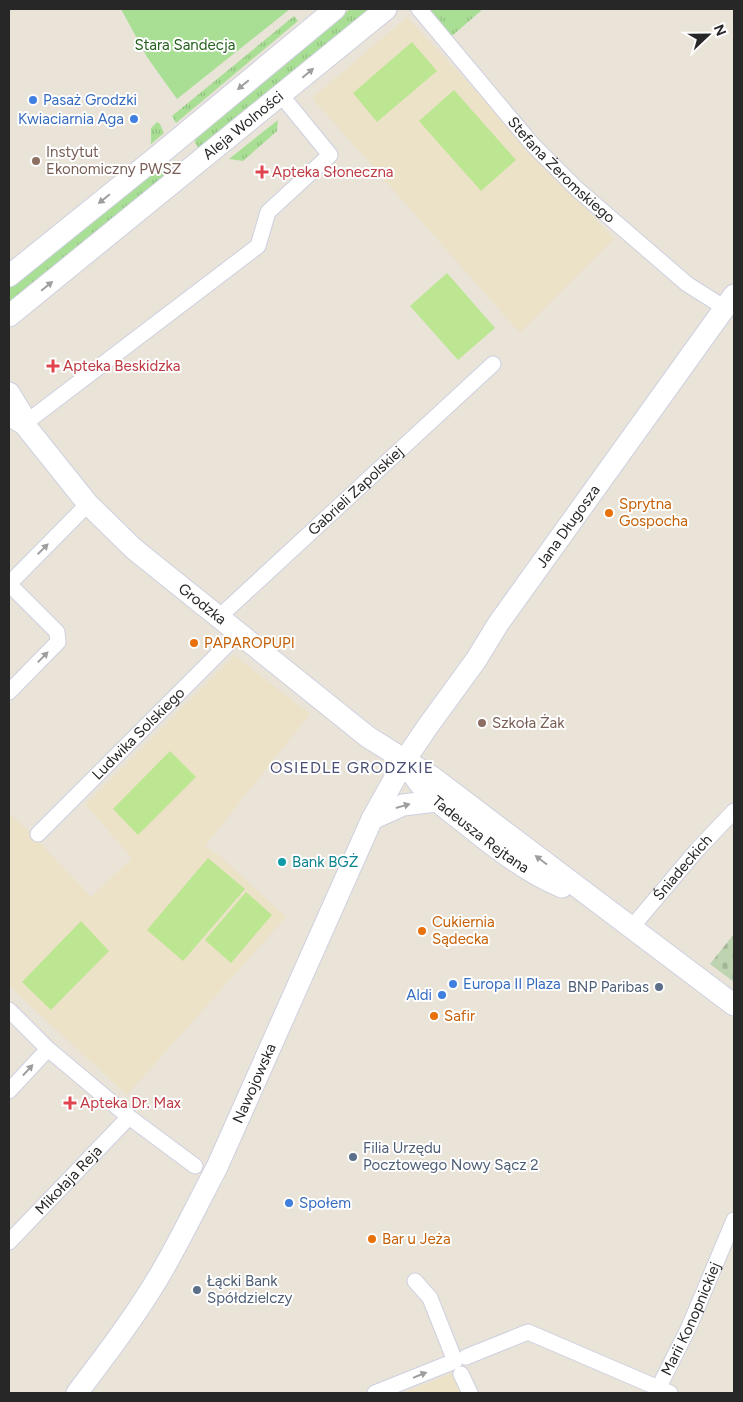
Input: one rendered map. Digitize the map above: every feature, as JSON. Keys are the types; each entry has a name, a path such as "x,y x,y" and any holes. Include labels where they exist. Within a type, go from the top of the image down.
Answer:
{"street":[{"name":"Aleja Wolności","path":"9,276 335,9"},
{"name":"Aleja Wolności","path":"9,316 386,9"},
{"name":"Stefana Żeromskiego","path":"419,9 532,144 577,189 687,284 730,302"},
{"path":"17,420 258,246 268,212 330,155 281,96"},
{"name":"Jana Długosza","path":"405,760 476,660 498,624 730,302"},
{"name":"Gabrieli Zapolskiej","path":"220,617 493,364"},
{"name":"Grodzka","path":"9,393 23,416 17,420 88,504 134,549 368,737 405,760"},
{"path":"9,692 58,642 57,632 9,584 88,504"},
{"name":"Ludwika Solskiego","path":"38,834 240,633"},
{"name":"Tadeusza Rejtana","path":"405,760 423,788 436,801 502,852 543,879 594,900"},
{"name":"Tadeusza Rejtana","path":"405,760 432,777 734,1004"},
{"name":"Nawojowska","path":"77,1393 121,1334 158,1277 213,1175 372,819 405,760"},
{"path":"372,819 403,805 436,801"},
{"name":"Śniadeckich","path":"632,927 697,850 734,810"},
{"path":"9,1010 48,1049 129,1116 195,1166"},
{"path":"9,1091 48,1049"},
{"name":"Mikołaja Reja","path":"9,1242 129,1116"},
{"name":"Marii Konopnickiej","path":"662,1392 676,1352 689,1327 734,1220"},
{"path":"375,1393 455,1361 430,1298 415,1281"},
{"path":"466,1357 528,1332 662,1392"},
{"path":"461,1374 470,1393"}],"shaded area":[{"path":"407,17 614,239 520,333 312,98"},
{"path":"234,655 310,714 205,846 221,857 286,917 127,1095 9,986 9,813 29,831 91,897 132,858 85,804"},
{"path":"455,1372 464,1393 403,1393"}],"green space":[{"name":"Stara Sandecja","path":"121,9 290,9 177,99 147,57"},
{"path":"350,9 373,9 199,149 195,143 198,134"},
{"path":"425,9 483,9 453,35 447,34"},
{"path":"294,16 298,21 176,123 172,116"},
{"path":"412,42 437,71 377,122 353,93"},
{"path":"454,90 516,160 481,191 419,121"},
{"path":"278,120 277,131 243,161 229,159"},
{"path":"157,122 164,133 151,144 151,128"},
{"path":"160,166 170,177 9,305 9,287"},
{"path":"447,273 495,328 458,360 410,306"},
{"path":"170,751 196,777 138,835 113,809"},
{"path":"208,858 245,889 183,961 147,930"},
{"path":"246,892 272,915 231,963 205,940"},
{"path":"81,921 109,951 51,1010 22,982"},
{"path":"734,934 734,982 710,964"}],"place":[{"name":"Pasaż Grodzki","path":"33,100"},
{"name":"Kwiaciarnia Aga","path":"134,119"},
{"name":"Instytut Ekonomiczny PWSZ","path":"36,161"},
{"name":"Apteka Słoneczna","path":"262,172"},
{"name":"Apteka Beskidzka","path":"53,366"},
{"name":"Sprytna Gospocha","path":"609,513"},
{"name":"PAPAROPUPI","path":"194,643"},
{"name":"Szkoła Żak","path":"482,723"},
{"name":"Bank BGŻ","path":"282,862"},
{"name":"Cukiernia Sądecka","path":"422,931"},
{"name":"Europa II Plaza","path":"453,984"},
{"name":"BNP Paribas","path":"659,987"},
{"name":"Aldi","path":"442,995"},
{"name":"Safir","path":"434,1016"},
{"name":"Apteka Dr. Max","path":"70,1103"},
{"name":"Filia Urzędu Pocztowego Nowy Sącz 2","path":"353,1157"},
{"name":"Społem","path":"289,1203"},
{"name":"Bar u Jeża","path":"372,1239"},
{"name":"Łącki Bank Spółdzielczy","path":"197,1290"}],"district":[{"name":"OSIEDLE GRODZKIE","path":"352,767"}]}
